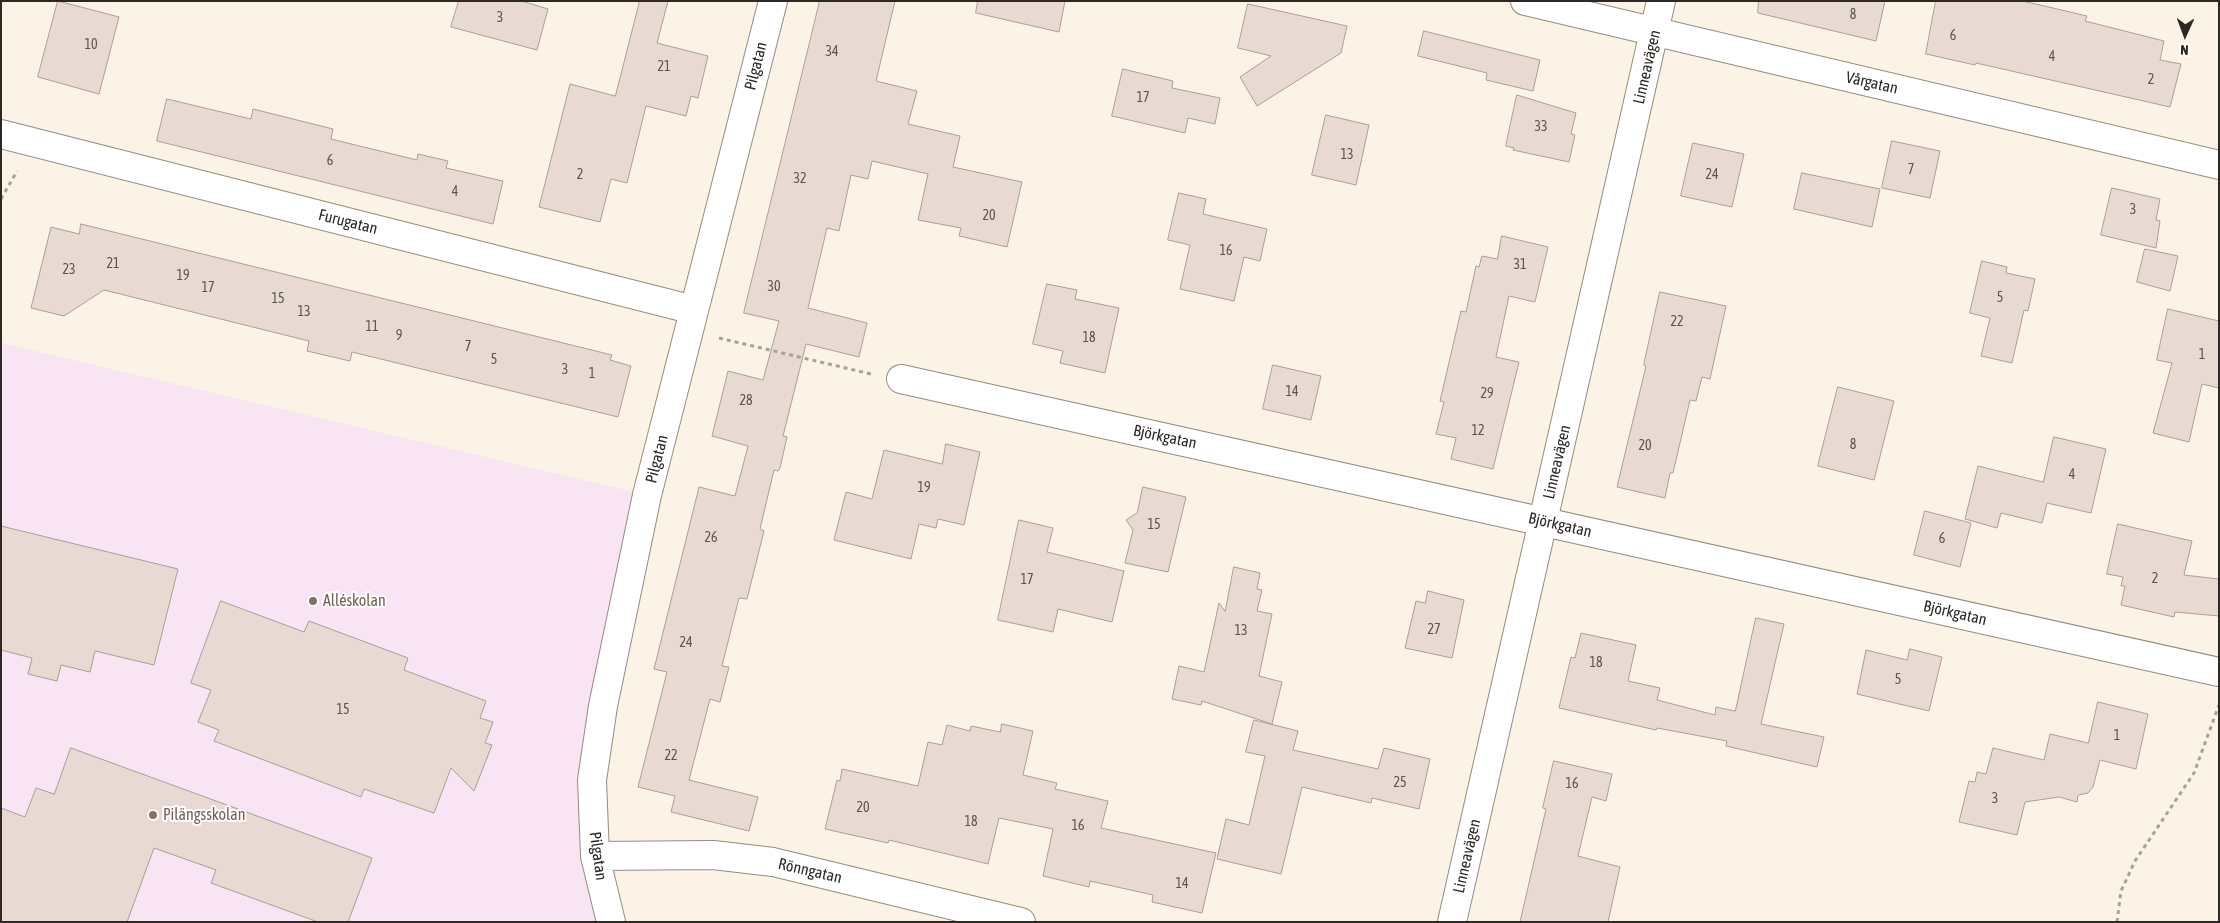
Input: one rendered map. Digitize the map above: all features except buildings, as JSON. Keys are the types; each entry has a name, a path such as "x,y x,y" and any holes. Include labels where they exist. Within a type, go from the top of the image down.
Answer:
{"street":[{"name":"Pilgatan","path":"611,922 595,856 592,780 603,706 648,496 773,1"},
{"name":"Vårgatan","path":"1525,1 2219,165"},
{"name":"Linneavägen","path":"1452,922 1662,1"},
{"name":"Furugatan","path":"1,134 692,320"},
{"name":"Björkgatan","path":"901,379 2219,672"},
{"name":"Rönngatan","path":"595,856 713,855 773,862 1021,922"}],"path":[{"path":"692,320 877,376 901,379"},
{"path":"2117,922 2121,891 2134,860 2194,773 2219,705"}],"shaded area":[{"name":"Alléskolan","path":"1,343 647,495 603,706 611,922 1,922"}],"place":[{"name":"Alléskolan","path":"313,601"},
{"name":"Pilängsskolan","path":"153,815"}]}
